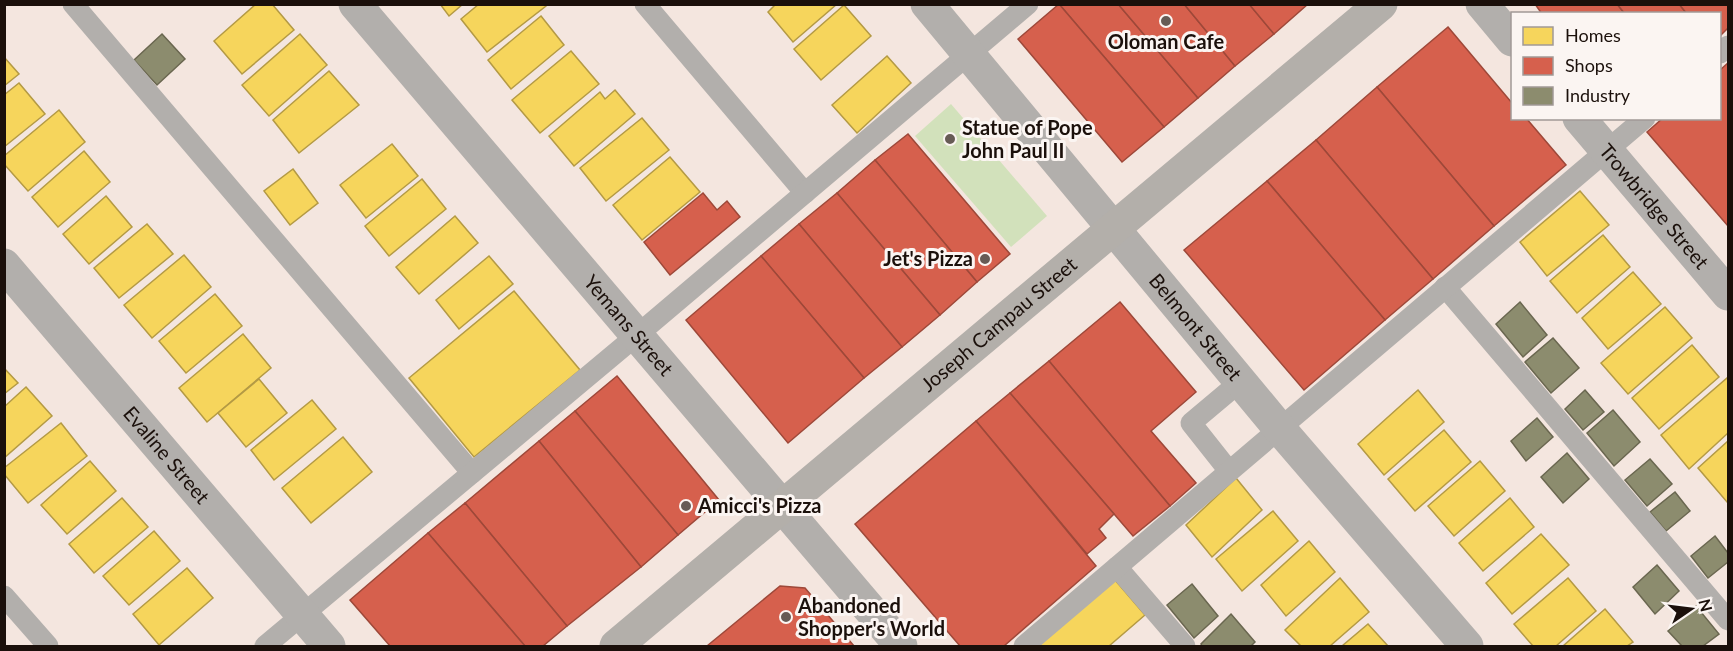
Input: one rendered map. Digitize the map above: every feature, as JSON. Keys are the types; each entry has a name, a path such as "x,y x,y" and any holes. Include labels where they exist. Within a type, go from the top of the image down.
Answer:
{"street":[{"name":"Yemans Street","path":"355,4 901,646"},
{"name":"Belmont Street","path":"927,4 1280,428 1467,646"},
{"name":"Joseph Campau Street","path":"616,646 1381,4"},
{"path":"1482,4 1511,39"},
{"name":"Trowbridge Street","path":"1581,120 1728,294"},
{"name":"Evaline Street","path":"4,265 329,646"}],"lane":[{"path":"73,4 472,474"},
{"path":"645,4 805,193"},
{"path":"265,646 1028,4"},
{"path":"1024,646 1643,120"},
{"path":"1445,287 1728,620"},
{"path":"1229,471 1191,423 1241,381"},
{"path":"1117,567 1185,646"},
{"path":"4,596 48,646"}],"green space":[{"path":"951,104 1047,216 1011,247 915,136"}],"building: Homes":[{"path":"256,4 272,4 294,30 242,74 214,41"},
{"path":"440,4 463,4 449,16"},
{"path":"479,4 545,4 546,6 487,52 461,19"},
{"path":"776,4 837,4 793,42 768,12"},
{"path":"844,5 871,36 821,80 794,49"},
{"path":"541,16 564,45 511,89 488,60"},
{"path":"300,34 327,65 269,116 242,85"},
{"path":"571,51 599,84 540,133 512,100"},
{"path":"887,56 911,83 857,133 832,105"},
{"path":"4,57 19,74 4,86"},
{"path":"329,71 359,105 299,153 273,120"},
{"path":"19,83 45,114 4,147 4,95"},
{"path":"615,90 635,114 574,166 549,136 600,92 605,99"},
{"path":"59,110 85,142 28,191 4,164 4,156"},
{"path":"642,118 669,150 606,201 580,168"},
{"path":"392,144 418,176 366,218 340,185"},
{"path":"84,151 110,182 58,227 32,197"},
{"path":"670,157 700,192 642,240 613,205"},
{"path":"293,169 318,203 290,225 264,191"},
{"path":"422,179 446,209 389,256 365,226"},
{"path":"1580,191 1609,225 1547,276 1520,242"},
{"path":"106,196 132,227 89,264 63,234"},
{"path":"455,216 478,243 419,294 396,267"},
{"path":"147,224 173,254 119,298 94,268"},
{"path":"1603,235 1630,267 1577,313 1550,281"},
{"path":"184,255 211,287 152,338 124,305"},
{"path":"489,256 513,284 459,329 436,300"},
{"path":"1633,272 1661,304 1608,349 1582,318"},
{"path":"514,291 580,370 474,457 409,378"},
{"path":"215,294 242,326 186,373 159,341"},
{"path":"1665,307 1692,338 1628,394 1601,363"},
{"path":"243,334 271,368 207,422 179,388"},
{"path":"1692,345 1719,377 1659,429 1632,398"},
{"path":"4,368 18,383 4,394"},
{"path":"1727,378 1728,433 1689,469 1661,435"},
{"path":"259,379 287,413 246,447 218,413"},
{"path":"26,387 52,416 4,458 4,407"},
{"path":"1418,390 1444,422 1384,475 1358,444"},
{"path":"312,400 336,429 274,480 251,450"},
{"path":"61,423 87,456 28,503 4,474 4,468"},
{"path":"1444,430 1471,462 1415,511 1388,479"},
{"path":"343,437 372,472 311,523 282,488"},
{"path":"1728,441 1728,501 1727,502 1698,468"},
{"path":"90,461 116,491 67,534 41,505"},
{"path":"1480,461 1505,491 1454,536 1428,506"},
{"path":"1236,478 1262,510 1212,557 1186,525"},
{"path":"122,498 148,527 94,573 69,544"},
{"path":"1510,498 1534,527 1483,571 1459,543"},
{"path":"1273,511 1298,541 1242,591 1216,559"},
{"path":"154,531 180,561 129,605 103,576"},
{"path":"1541,534 1569,565 1512,614 1486,583"},
{"path":"1309,541 1335,572 1286,616 1261,585"},
{"path":"187,568 213,598 159,645 133,614"},
{"path":"1340,578 1369,612 1330,646 1301,646 1285,630"},
{"path":"1568,578 1596,611 1556,646 1533,646 1514,624"},
{"path":"1115,580 1145,615 1109,646 1038,646"},
{"path":"1605,609 1633,642 1627,646 1563,646"},
{"path":"1368,624 1388,646 1342,646"}],"building: Shops":[{"path":"1059,4 1118,4 1198,98 1164,127"},
{"path":"1059,4 1164,127 1122,162 1018,39"},
{"path":"1118,4 1184,4 1235,66 1198,98"},
{"path":"1184,4 1249,4 1274,34 1235,66"},
{"path":"1249,4 1308,4 1274,34"},
{"path":"1535,4 1617,4 1623,12 1541,12"},
{"path":"1617,4 1679,4 1685,12 1623,12"},
{"path":"1679,4 1728,4 1728,28 1721,35 1721,12 1685,12"},
{"path":"1448,27 1511,102 1511,120 1528,120 1566,165 1494,226 1377,87"},
{"path":"1728,63 1728,226 1647,132 1661,120 1721,120 1721,69"},
{"path":"1377,87 1494,226 1433,279 1316,140"},
{"path":"908,134 1010,254 977,282 875,160"},
{"path":"1316,140 1433,279 1385,320 1267,181"},
{"path":"875,160 977,282 940,315 837,193"},
{"path":"1267,181 1385,320 1304,390 1184,250"},
{"path":"703,193 717,210 727,201 740,217 670,275 644,242"},
{"path":"837,193 940,315 902,347 799,224"},
{"path":"799,224 902,347 864,378 761,256"},
{"path":"761,256 864,378 788,443 686,320"},
{"path":"1120,302 1196,392 1151,431 1196,483 1170,506 1049,361"},
{"path":"1049,361 1170,506 1133,536 1010,393"},
{"path":"617,376 719,500 678,535 575,411"},
{"path":"1010,393 1114,514 1099,529 1106,538 1087,554 976,421"},
{"path":"575,411 678,535 641,567 539,441"},
{"path":"976,421 1096,566 1004,646 960,646 855,524"},
{"path":"539,441 641,567 567,626 465,503"},
{"path":"465,503 567,626 543,646 525,646 428,533"},
{"path":"428,533 525,646 390,646 350,600"},
{"name":"Abandoned Shopper's World","path":"780,586 805,588 854,646 707,646"}],"building: Industry":[{"path":"162,34 185,59 157,85 134,60"},
{"path":"1520,302 1547,335 1523,357 1496,324"},
{"path":"1553,338 1579,368 1551,393 1525,362"},
{"path":"1585,390 1604,412 1583,430 1565,409"},
{"path":"1613,410 1640,442 1614,466 1587,433"},
{"path":"1537,418 1553,437 1526,461 1511,441"},
{"path":"1567,453 1589,479 1563,503 1541,477"},
{"path":"1650,459 1672,484 1647,506 1625,480"},
{"path":"1675,492 1690,511 1666,531 1650,512"},
{"path":"1715,536 1728,553 1728,562 1708,578 1691,556"},
{"path":"1657,565 1679,591 1655,614 1633,587"},
{"path":"1192,584 1218,616 1194,638 1167,605"},
{"path":"1696,606 1719,634 1703,646 1682,646 1668,631"},
{"path":"1231,614 1255,642 1251,646 1202,646 1201,644"}],"place":[{"name":"Oloman Cafe","path":"1166,21"},
{"name":"Statue of Pope John Paul II","path":"950,139"},
{"name":"Jet's Pizza","path":"985,259"},
{"name":"Amicci's Pizza","path":"686,506"},
{"name":"Abandoned Shopper's World","path":"786,617"}]}
